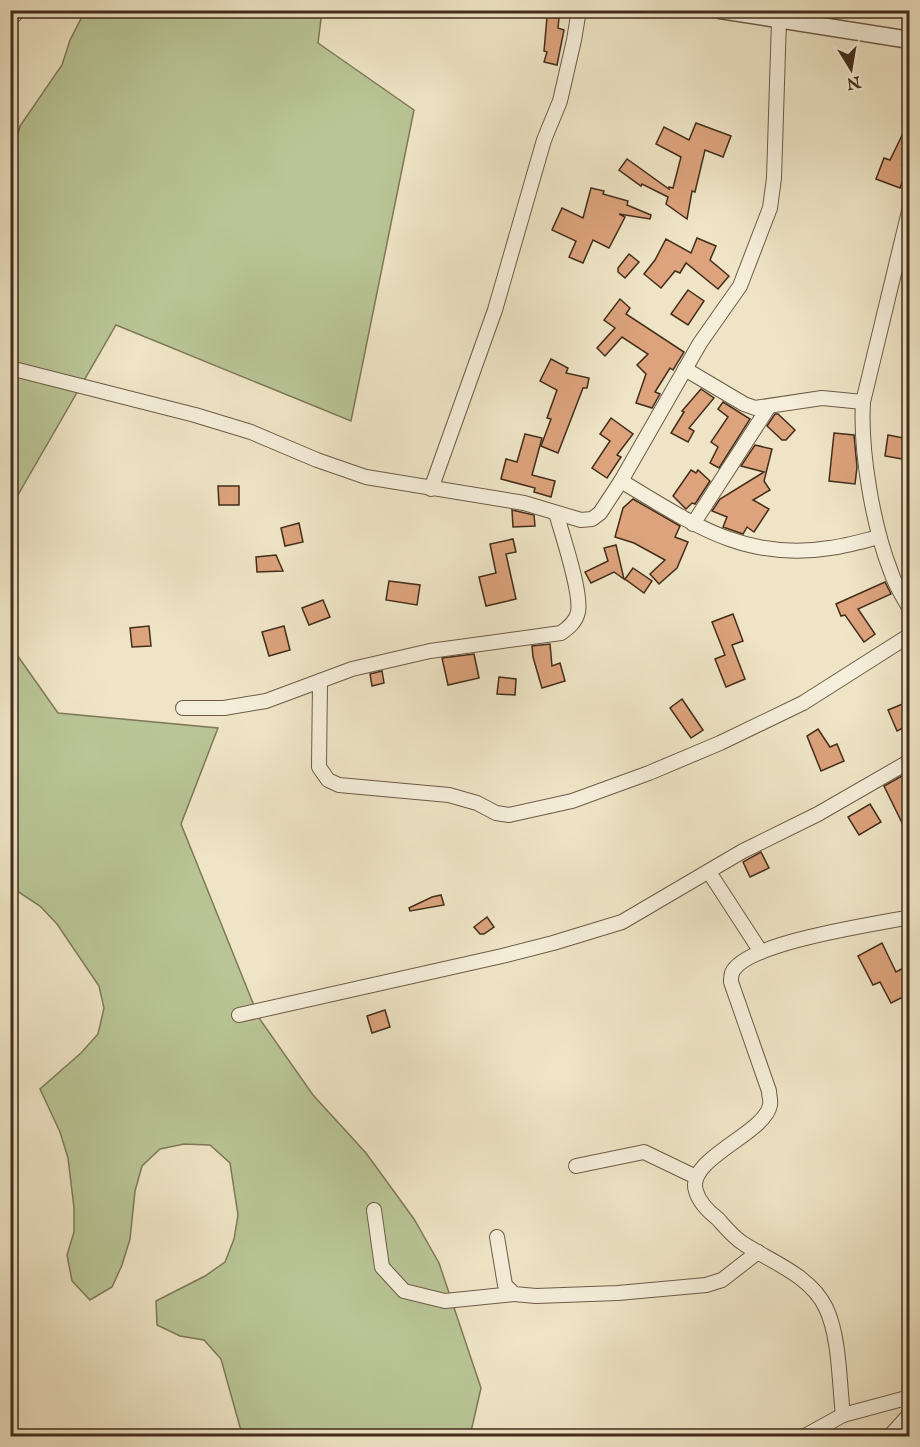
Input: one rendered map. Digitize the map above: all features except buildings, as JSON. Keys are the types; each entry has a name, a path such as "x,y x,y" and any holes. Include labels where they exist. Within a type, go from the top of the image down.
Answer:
{"street":[{"path":"10,20 19,10"},
{"path":"431,489 495,310 544,140 560,101 579,10"},
{"path":"720,10 909,40"},
{"path":"10,368 195,415 251,432 317,460 366,477 524,503 581,520 592,519 600,513 621,481 700,343 740,286 770,208 774,178 779,20"},
{"path":"909,207 863,402 861,425 879,537 891,574 909,609"},
{"path":"685,369 744,404 755,408 768,408 822,398 863,402"},
{"path":"693,524 768,408"},
{"path":"621,481 693,524 748,546 787,550 829,549 879,537"},
{"path":"183,708 224,708 266,701 352,669 407,656 561,633 571,626 578,614 578,597 556,513"},
{"path":"320,682 319,767 328,780 339,785 449,795 477,803 496,813 509,815 572,801 649,773 720,743 802,703 909,635"},
{"path":"239,1015 553,943 622,922 743,851 818,814 909,761"},
{"path":"709,872 761,952"},
{"path":"843,1415 833,1327 825,1306 809,1287 790,1271 742,1243 706,1209 695,1190 696,1177 706,1164 760,1120 770,1106 769,1091 731,982 732,972 761,952 836,930 909,917"},
{"path":"576,1166 644,1152 696,1177"},
{"path":"374,1210 381,1267 404,1291 445,1301 514,1294 536,1296 618,1293 706,1285 722,1280 758,1252"},
{"path":"497,1237 505,1285 514,1294"},
{"path":"805,1437 843,1415 909,1397"},
{"path":"890,1437 909,1414"}],"green space":[{"path":"85,11 322,11 318,43 414,110 351,421 116,325 11,507 11,155 20,126 62,65 70,40"},
{"path":"10,645 58,713 218,728 181,824 259,1018 313,1095 366,1153 414,1219 439,1263 481,1388 470,1436 245,1436 240,1427 221,1359 204,1340 180,1336 157,1325 156,1301 205,1276 225,1262 234,1239 238,1215 230,1163 210,1145 184,1144 160,1149 142,1166 135,1191 130,1239 112,1287 90,1300 72,1281 67,1255 74,1232 74,1208 68,1158 60,1132 40,1089 81,1053 98,1034 104,1008 99,986 57,924 40,906 11,887"}]}
